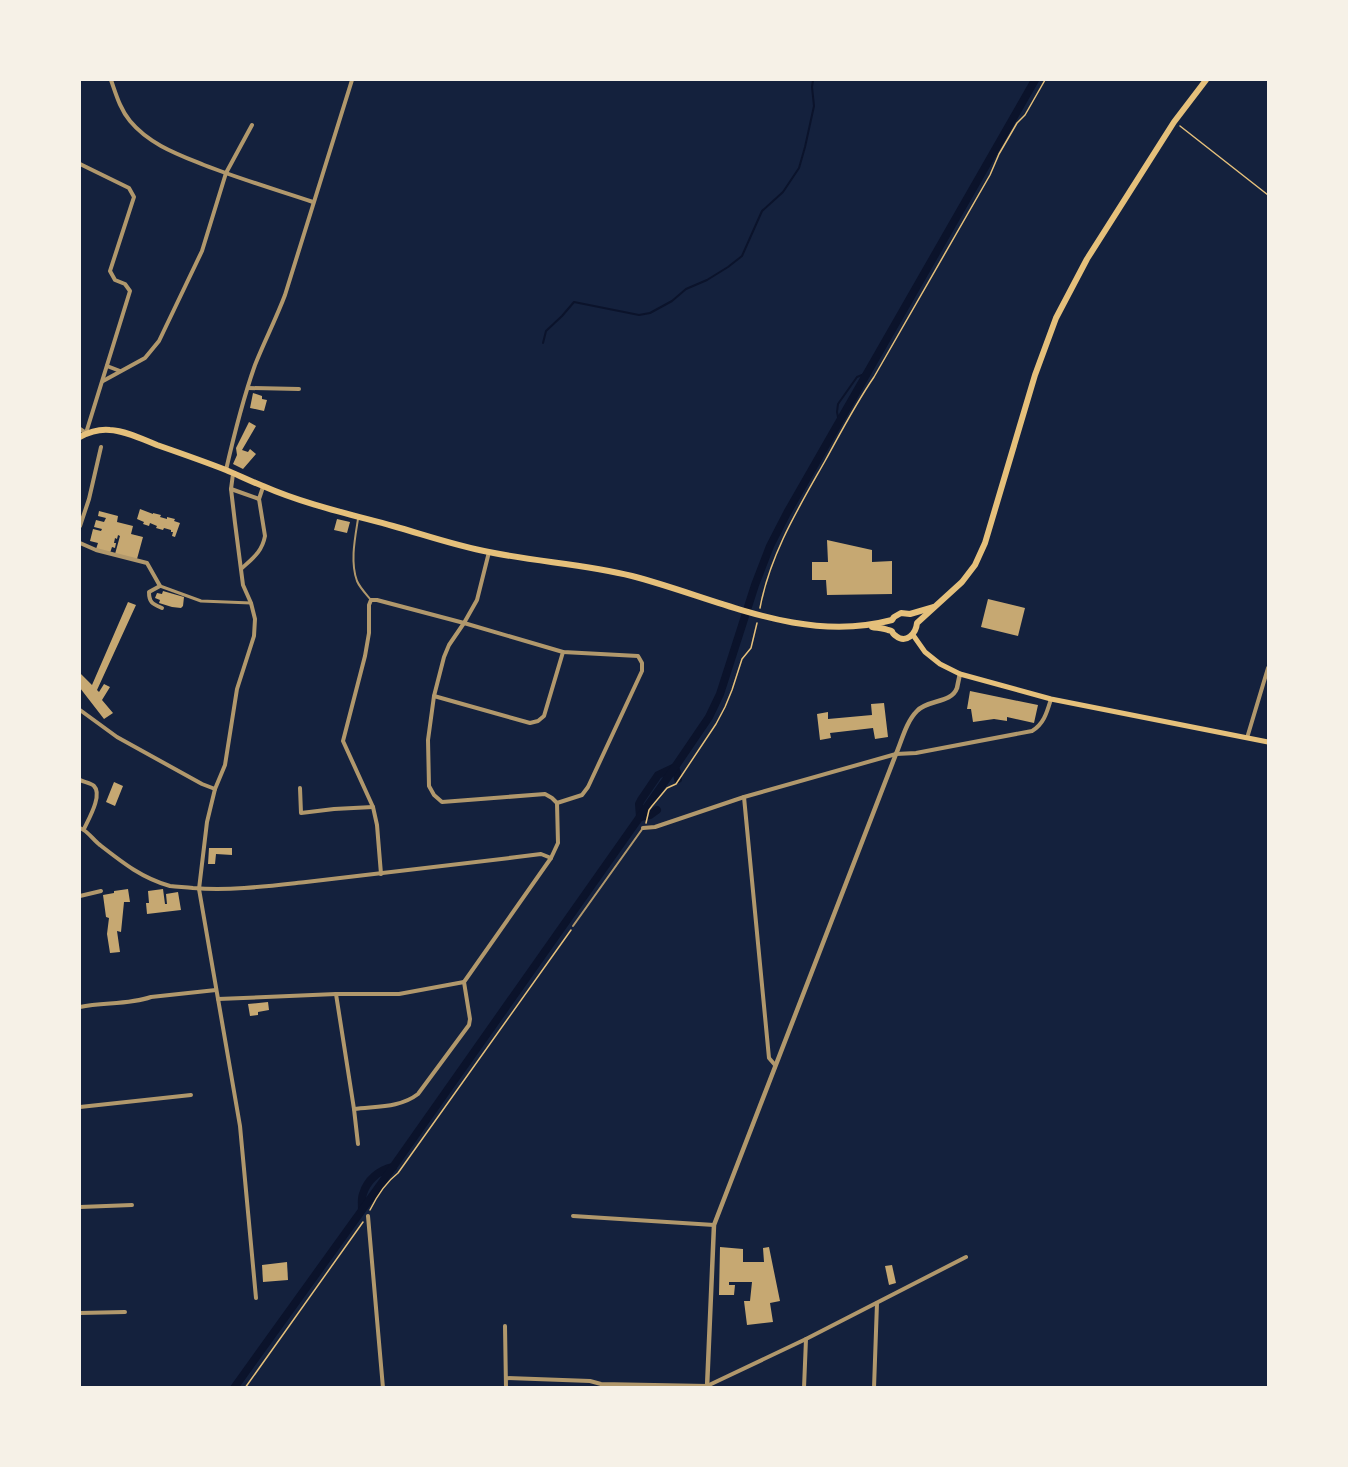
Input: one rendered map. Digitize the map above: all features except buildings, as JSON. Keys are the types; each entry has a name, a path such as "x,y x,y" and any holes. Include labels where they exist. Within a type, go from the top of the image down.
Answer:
{"main road":[{"path":"917,623 962,582 975,565 985,543 1035,375 1056,318 1088,259 1174,122 1206,80"},
{"path":"83,435 99,430 120,432 234,473 300,500 456,545 627,575 787,622 812,626 865,626 891,630"},
{"path":"910,614 917,623 916,632 909,638 898,638 890,625 897,614 910,614 934,607"},
{"path":"865,626 892,620"},
{"path":"913,635 925,652 940,664 960,674 1051,699 1269,742"}],"street":[{"path":"111,80 121,107 131,122 150,140 174,153 226,173 313,202"},
{"path":"226,470 248,388 285,296 352,80"},
{"path":"103,381 145,358 159,341 202,251 226,173 252,125"},
{"path":"80,164 129,188 134,197 110,271 115,280 125,284 130,291 103,381 83,435"},
{"path":"107,366 120,371"},
{"path":"248,388 299,389"},
{"path":"80,429 83,435"},
{"path":"80,526 101,447"},
{"path":"234,473 231,489 243,585 255,619 254,636 237,689 225,765 215,789 207,822 200,889 240,1126 255,1298"},
{"path":"241,570 260,551 264,540 259,499 264,487"},
{"path":"231,489 259,499"},
{"path":"80,543 96,550 147,563 159,586 201,601 251,603"},
{"path":"354,1108 400,1104 418,1094 469,1025 464,982 551,858 558,843 557,803 545,794 442,802 429,786 428,740 434,696 444,657 477,600 489,552"},
{"path":"159,586 149,592 149,599 153,604 162,608"},
{"path":"381,874 377,825 373,807 343,741 365,656 371,600 464,622 563,652 638,656 642,663 642,671 588,787 582,795 557,803"},
{"path":"434,696 530,723 538,721 544,716 563,652"},
{"path":"1247,738 1269,668"},
{"path":"707,1387 714,1225 911,719 924,705 952,696 960,674"},
{"path":"643,828 896,754 916,753 1032,731 1040,726 1051,699"},
{"path":"80,710 117,737 215,789"},
{"path":"80,780 94,786 98,793 97,800 82,829 127,867 154,881 173,886 217,890 249,888 541,854 551,858"},
{"path":"300,788 302,813 373,807"},
{"path":"744,797 769,1058 775,1065"},
{"path":"80,896 101,891"},
{"path":"218,999 399,994 464,982"},
{"path":"80,1007 216,990"},
{"path":"336,994 358,1144"},
{"path":"80,1107 191,1095"},
{"path":"80,1207 132,1205"},
{"path":"368,1216 383,1388"},
{"path":"573,1216 714,1225"},
{"path":"506,1378 707,1387 966,1257"},
{"path":"874,1388 877,1303"},
{"path":"80,1313 125,1312"},
{"path":"505,1326 507,1388"},
{"path":"804,1388 806,1339"}],"lane":[{"path":"358,517 354,551 355,572 357,583 371,600"},
{"path":"573,926 643,828"}],"path":[{"path":"760,608 775,556 799,508 984,185 999,154 1045,80"},
{"path":"1174,122 1269,195"},
{"path":"648,818 652,806 667,788 676,784 716,724 732,690 742,659 751,648 758,623"},
{"path":"245,1388 368,1216 387,1182 398,1173 573,926"}],"waterway":[{"path":"543,343 546,331 574,302 639,315 650,313 672,301 686,289 728,267 742,256 762,211 783,192 799,168 814,106 813,80"},
{"path":"234,1388 393,1167 709,717 720,694 770,546 1035,80"},
{"path":"839,422 838,404 857,377 867,373"},
{"path":"657,810 650,815 640,817 639,804 658,775 675,767 678,779"},
{"path":"362,1209 362,1196 367,1184 378,1173 393,1167"}]}
